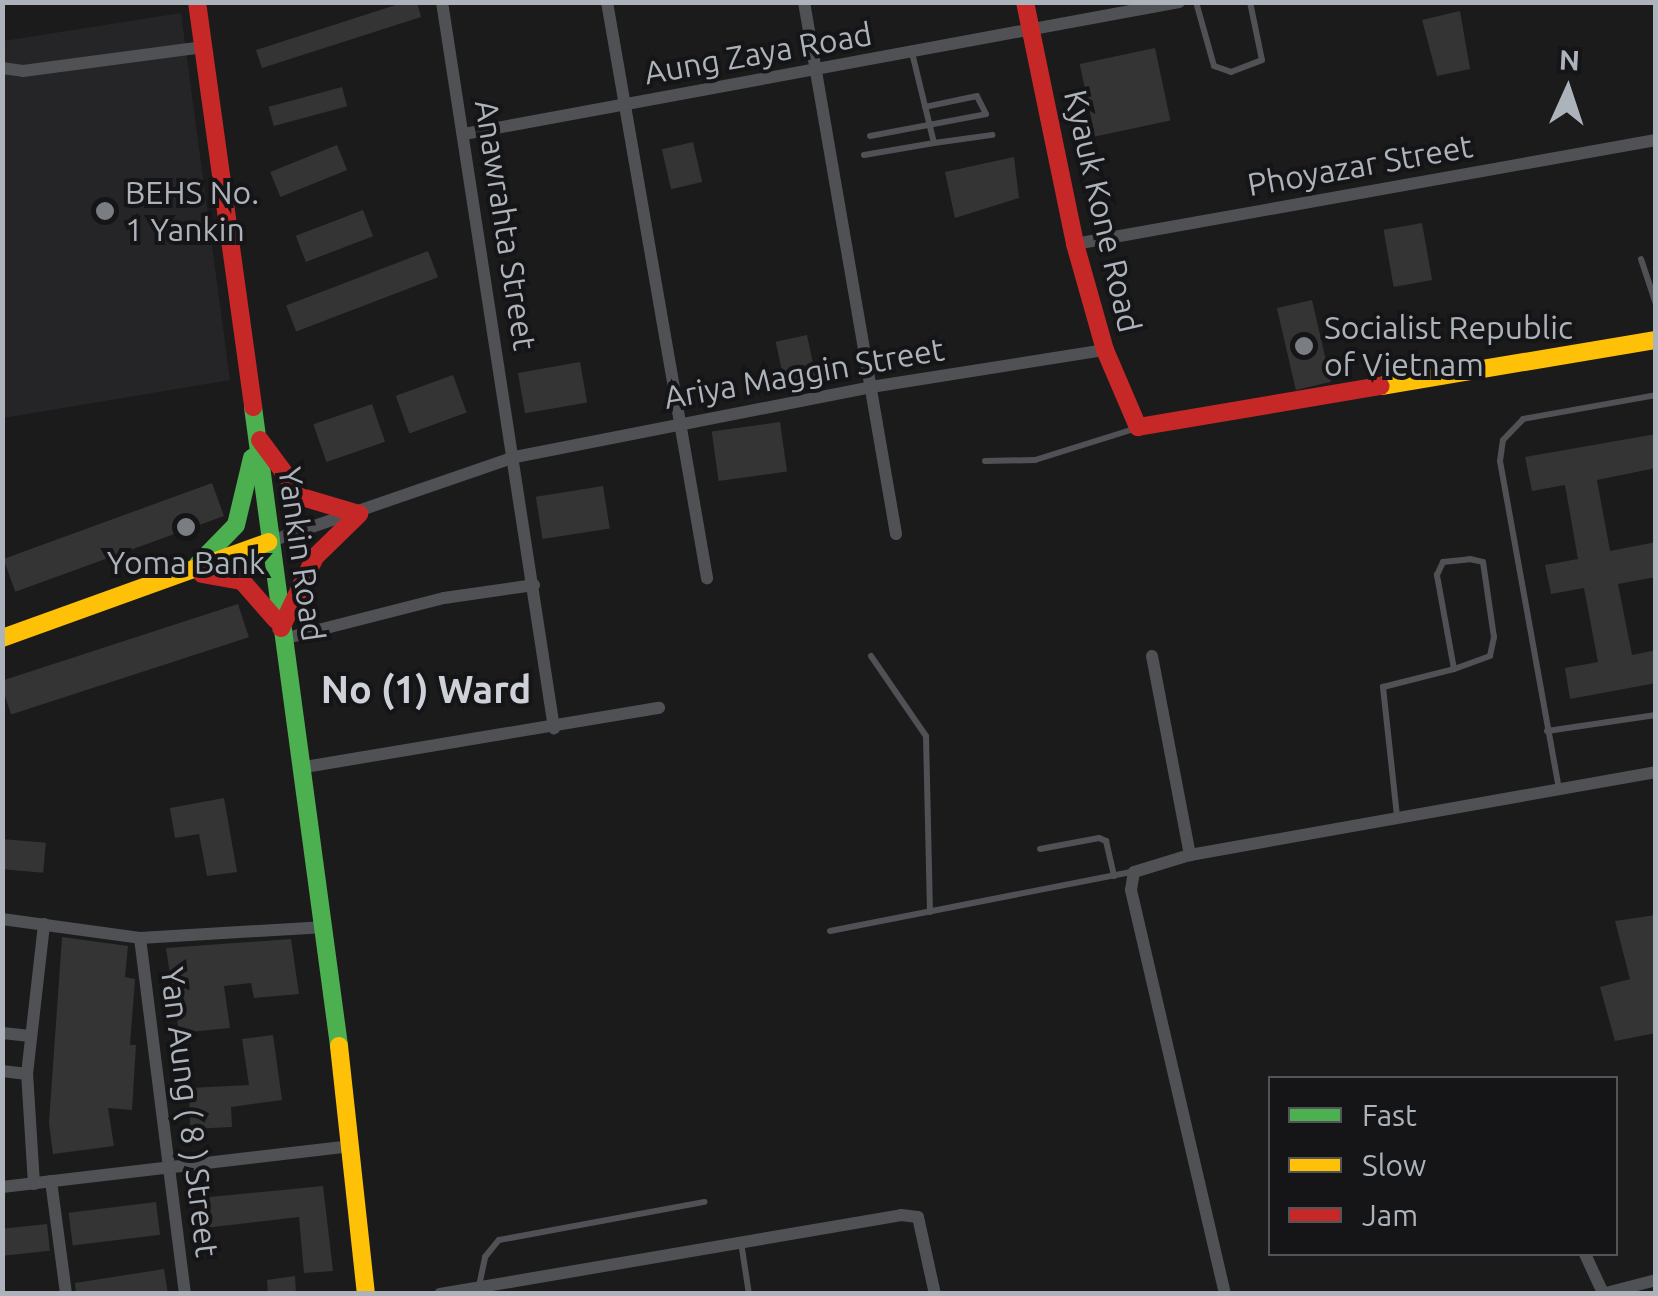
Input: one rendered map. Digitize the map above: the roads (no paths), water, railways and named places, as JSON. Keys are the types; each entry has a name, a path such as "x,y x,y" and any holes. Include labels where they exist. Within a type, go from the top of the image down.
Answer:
{"main road":[{"name":"Yankin Road","path":"197,2 268,542 326,927 366,1294"},
{"name":"Kyauk Kone Road","path":"1026,2 1075,244 1104,350 1138,427"},
{"path":"1138,427 1656,340"},
{"path":"255,431 302,496 359,514 315,558 282,634"},
{"path":"186,574 236,525 255,431"},
{"path":"2,638 268,542"},
{"path":"186,574 222,573 242,580 282,634"}],"street":[{"name":"Anawrahta Street","path":"442,2 515,457"},
{"path":"607,2 707,578"},
{"path":"804,2 896,534"},
{"name":"Aung Zaya Road","path":"464,134 1179,2"},
{"path":"2,68 23,71 203,47"},
{"name":"Phoyazar Street","path":"1075,244 1656,140"},
{"name":"Ariya Maggin Street","path":"268,542 359,514 515,457 871,387 1104,350"},
{"path":"515,457 554,728"},
{"path":"282,634 444,598 534,585"},
{"path":"1152,656 1190,855"},
{"path":"304,767 659,708"},
{"path":"1224,1294 1131,890 1134,872 1190,855 1656,772"},
{"path":"2,920 140,938 326,927"},
{"path":"34,1184 27,1074 44,924"},
{"name":"Yan Aung ( 8 ) Street","path":"140,938 185,1294"},
{"path":"2,1034 32,1036"},
{"path":"2,1070 27,1074"},
{"path":"2,1187 352,1146"},
{"path":"51,1182 66,1294"},
{"path":"440,1294 740,1242 918,1217 935,1294"},
{"path":"1586,1256 1602,1293 1656,1280"}],"lane":[{"path":"1196,2 1214,66 1232,72 1261,63 1250,2"},
{"path":"912,53 934,143"},
{"path":"870,136 984,117 984,102 977,96 925,106"},
{"path":"864,156 992,135"},
{"path":"1641,259 1656,304"},
{"path":"1560,790 1500,461 1503,440 1524,419 1656,395"},
{"path":"985,462 1035,460 1138,427"},
{"path":"1397,816 1383,687 1454,669 1490,656 1494,637 1483,562 1470,559 1442,562 1437,575 1454,669"},
{"path":"871,656 926,736 930,912"},
{"path":"1547,731 1656,714"},
{"path":"1040,849 1098,838 1106,841 1114,876"},
{"path":"830,931 1134,872"},
{"path":"479,1286 484,1257 499,1240 705,1202"},
{"path":"740,1242 749,1294"}],"place":[{"name":"BEHS No. 1 Yankin","path":"105,211"},
{"name":"Socialist Republic of Vietnam","path":"1304,346"},
{"name":"Yoma Bank","path":"186,527"}],"district":[{"name":"No (1) Ward","path":"426,690"}]}
